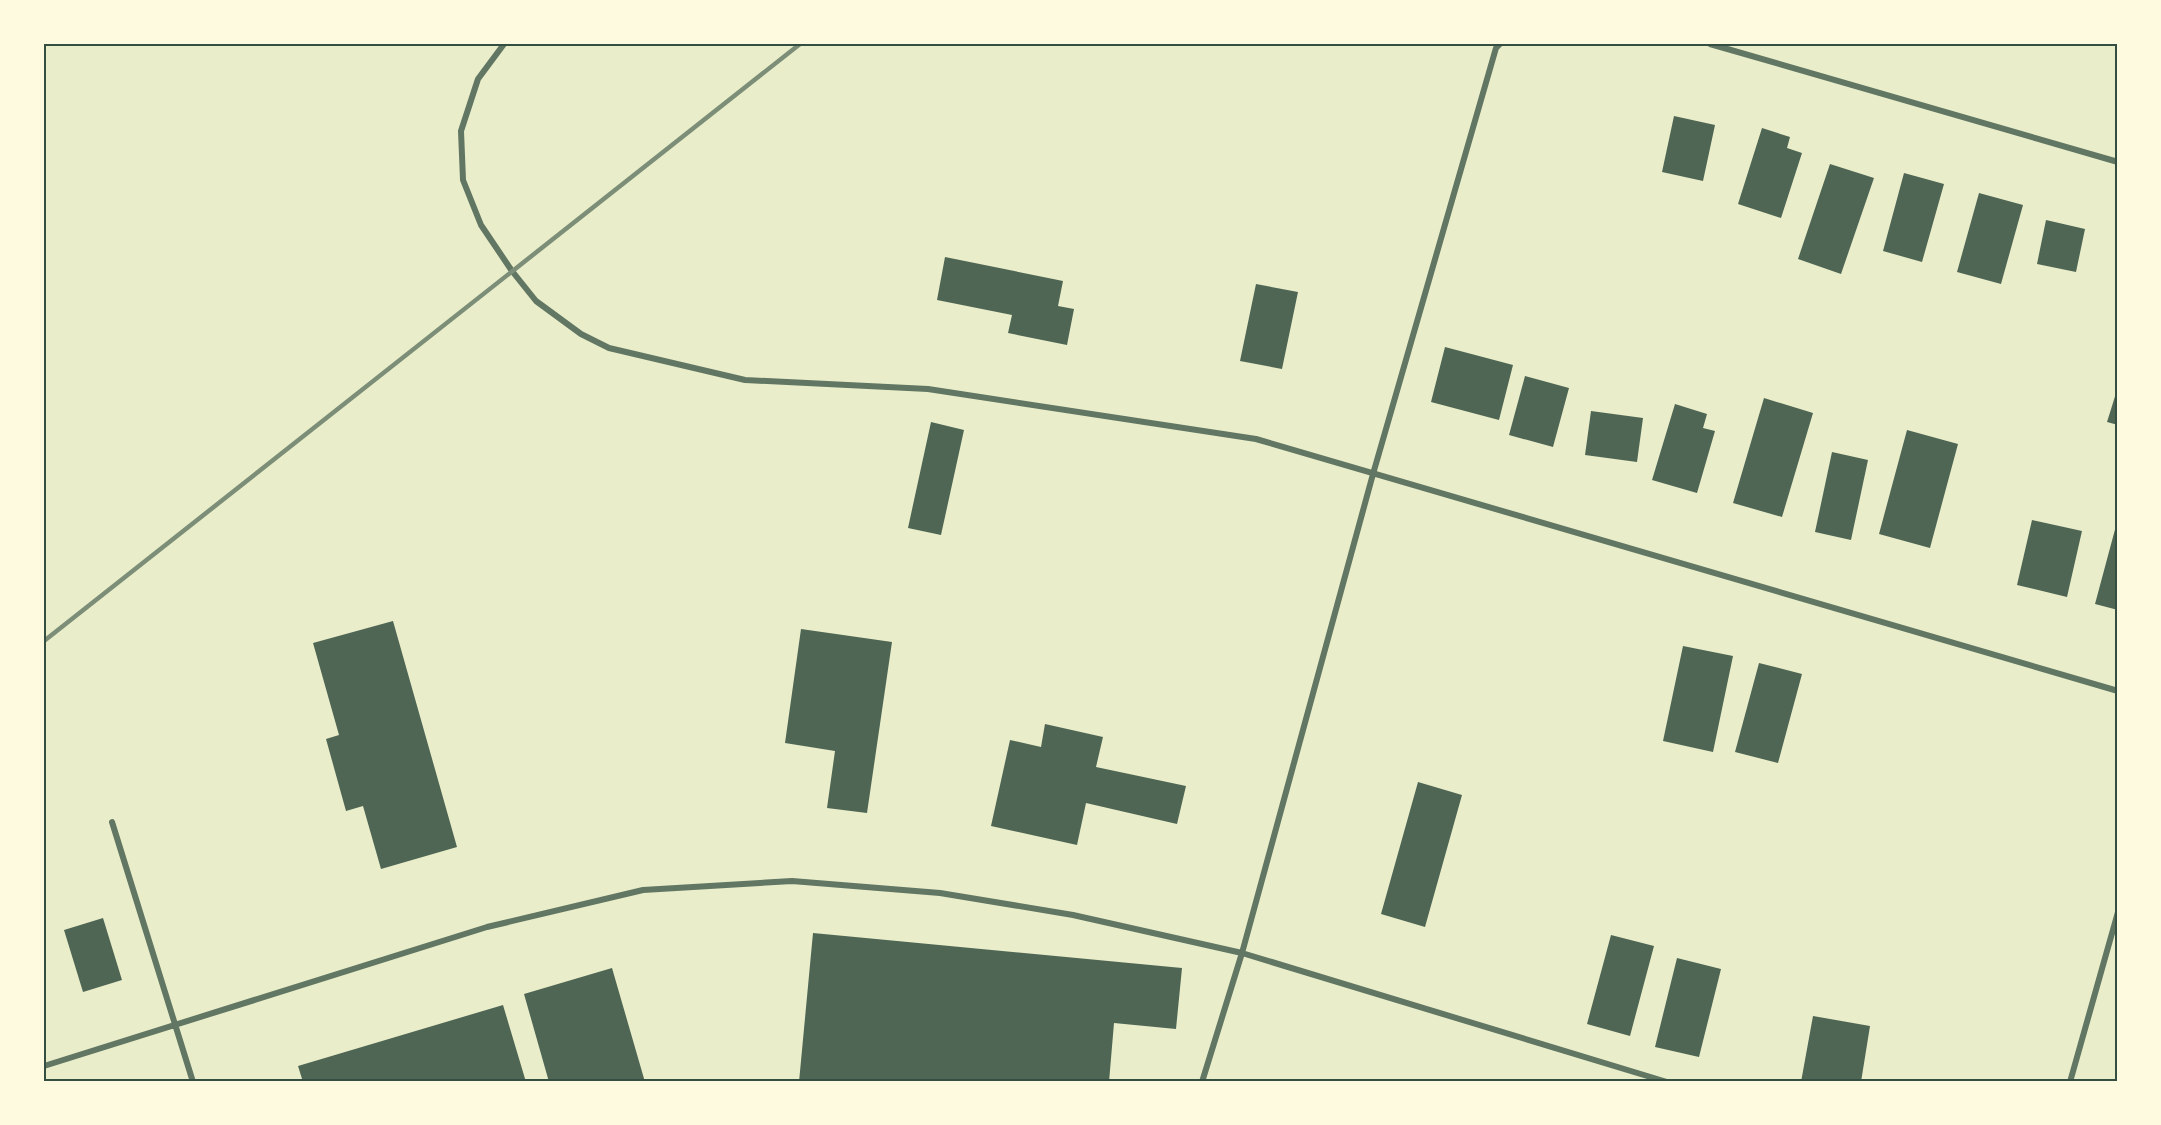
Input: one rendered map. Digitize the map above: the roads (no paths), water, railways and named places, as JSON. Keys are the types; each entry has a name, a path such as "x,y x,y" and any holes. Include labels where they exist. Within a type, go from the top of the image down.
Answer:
{"street":[{"path":"504,44 478,79 461,131 463,180 481,225 536,301 581,334 609,348 745,380 928,389 1245,437 2118,691"},
{"path":"1202,1082 1242,953 1373,474 1496,48 1500,44"},
{"path":"1710,44 2118,162"},
{"path":"112,822 192,1082"},
{"path":"44,1066 487,927 643,890 792,881 940,893 1073,915 1242,953 1667,1082"},
{"path":"2070,1082 2118,912"}],"railway":[{"path":"44,641 800,44"}]}
